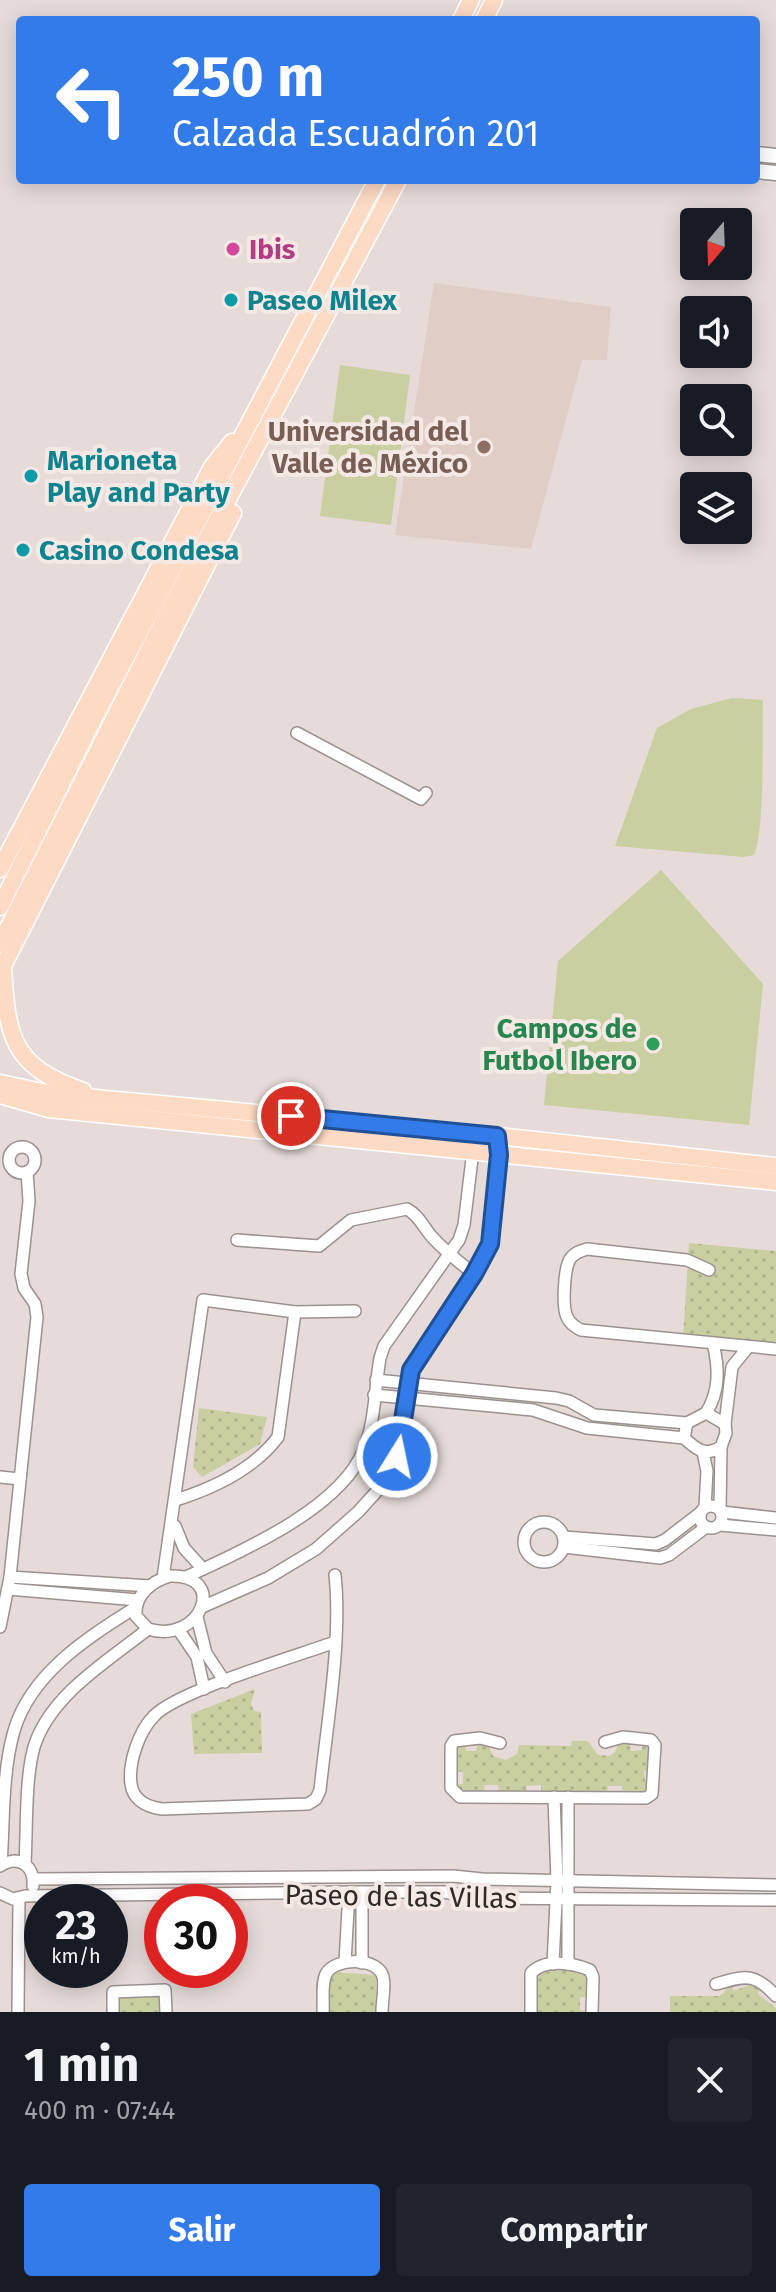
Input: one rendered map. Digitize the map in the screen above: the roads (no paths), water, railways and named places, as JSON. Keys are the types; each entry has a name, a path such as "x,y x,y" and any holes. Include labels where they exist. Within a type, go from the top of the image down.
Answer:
{"main road":[{"path":"0,944 98,730 245,430 375,184"},
{"path":"0,907 253,455 396,184"},
{"path":"0,869 212,467 245,430"},
{"path":"104,1098 51,1078 28,1061 11,1029 2,969 233,514 253,455"},
{"path":"0,1083 40,1093 776,1166"},
{"path":"0,1095 49,1109"},
{"path":"0,1109 49,1109 776,1182"}],"street":[{"path":"297,733 421,799 426,793"},
{"path":"0,1866 10,1748 25,1703 36,1687 62,1661 137,1604 150,1586 163,1578 186,1577 266,1539 331,1492 355,1467 364,1450 384,1346 449,1255 464,1225 475,1134"},
{"path":"137,1604 139,1621 148,1629 165,1632 178,1629 200,1612 316,1549 378,1493 397,1457 407,1383 420,1354 474,1274 490,1244 499,1155 497,1136"},
{"path":"0,1627 9,1583 37,1317 35,1304 24,1288 21,1274 29,1201 27,1172"},
{"path":"237,1240 319,1246 351,1220 407,1209 415,1214 449,1255 474,1274"},
{"path":"709,1270 687,1260 587,1249 572,1256 567,1267 564,1306 569,1321 581,1330 776,1349"},
{"path":"163,1578 203,1300 295,1312 355,1311"},
{"path":"176,1500 198,1493 238,1472 278,1437 295,1312"},
{"path":"376,1380 556,1398 569,1401 594,1415 687,1423 706,1413 713,1399 718,1376 713,1343"},
{"path":"720,1525 723,1519 721,1447 726,1433 732,1367 748,1347"},
{"path":"374,1395 533,1410 587,1428 684,1438 703,1452 721,1447"},
{"path":"706,1413 725,1424"},
{"path":"684,1438 687,1423"},
{"path":"703,1452 707,1471 700,1521 711,1529 720,1525 776,1530"},
{"path":"0,1477 20,1479"},
{"path":"706,1527 669,1555 660,1558 564,1542 656,1544 711,1505 721,1511 776,1518"},
{"path":"173,1521 184,1548 203,1569"},
{"path":"335,1575 338,1615 320,1790 316,1799 308,1804 162,1809 151,1807 136,1796 131,1776 139,1739 146,1726 164,1707 204,1689 335,1642"},
{"path":"186,1577 198,1584 202,1592 200,1612 204,1689"},
{"path":"9,1583 62,1581 150,1586"},
{"path":"61,1594 62,1581"},
{"path":"9,1583 61,1594 137,1604"},
{"path":"25,1863 31,1760 39,1734 70,1693 148,1629"},
{"path":"178,1629 225,1682"},
{"path":"500,1743 480,1738 454,1741 451,1746 451,1788 454,1794 460,1797 646,1798 652,1794 655,1745 651,1740 632,1736 605,1742"},
{"path":"554,1797 563,1881"},
{"path":"568,1797 563,1881 568,1964"},
{"path":"0,1866 12,1860 25,1863 34,1879 30,1892 22,1897 18,2012"},
{"name":"Paseo de las Villas","path":"34,1879 453,1876 776,1885"},
{"path":"345,1962 355,1892"},
{"path":"355,1892 362,1963"},
{"name":"Paseo de las Villas","path":"0,1893 6,1898 443,1892 481,1898 776,1900"},
{"path":"553,1964 554,1937 563,1899"},
{"path":"347,1935 361,1935"},
{"path":"554,1937 568,1936"},
{"path":"323,2012 324,1977 336,1964 345,1962 362,1963 381,1971 382,2012"},
{"path":"531,2012 531,1973 536,1968 568,1964 590,1970 593,1977 592,2012"},
{"path":"716,1984 751,1977 764,1982 776,1996"},
{"path":"113,2012 113,1992 165,1990 166,2012"}],"place":[{"name":"Ibis","path":"233,249"},
{"name":"Paseo Milex","path":"231,300"},
{"name":"Universidad del Valle de México","path":"484,447"},
{"name":"Marioneta Play and Party","path":"31,476"},
{"name":"Casino Condesa","path":"23,550"},
{"name":"Campos de Futbol Ibero","path":"653,1044"}]}
